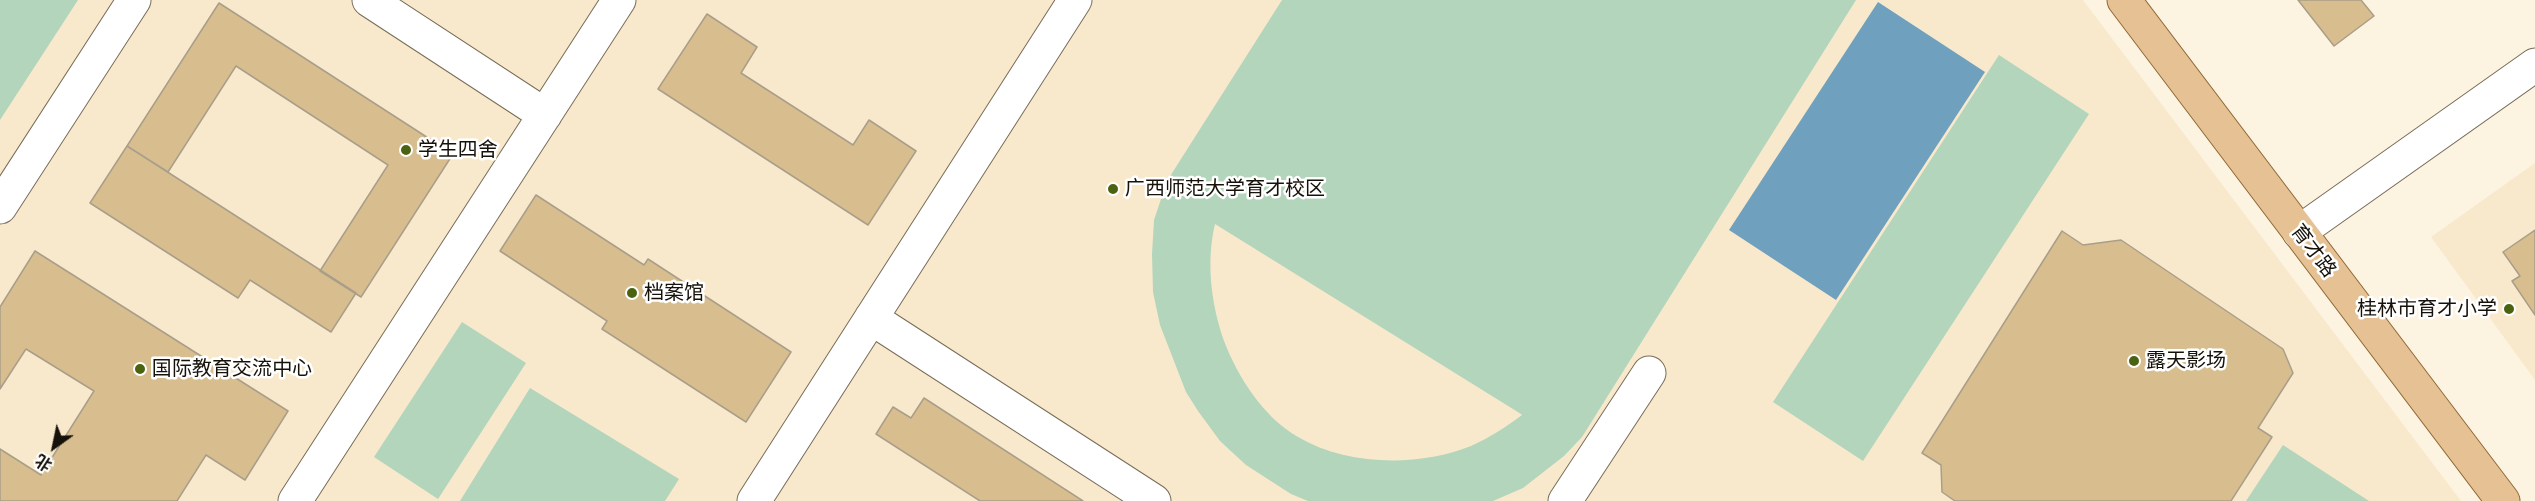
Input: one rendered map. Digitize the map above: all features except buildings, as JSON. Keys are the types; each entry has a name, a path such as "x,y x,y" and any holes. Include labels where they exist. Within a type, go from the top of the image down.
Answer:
{"main road":[{"name":"育才路","path":"2124,0 2503,501"}],"street":[{"path":"0,207 134,0"},
{"path":"369,0 545,115"},
{"path":"295,501 620,0"},
{"path":"754,501 1075,0"},
{"path":"2299,232 2535,64"},
{"path":"872,318 1154,501"},
{"path":"1565,501 1649,374"}],"shaded area":[{"name":"广西师范大学育才校区","path":"0,0 2083,0 2461,501 0,501"},
{"name":"桂林市育才小学","path":"2535,163 2535,380 2431,237"}],"green space":[{"path":"0,0 78,0 0,120"},
{"path":"1282,0 1856,0 1582,437 1564,456 1523,488 1493,501 1308,501 1291,494 1246,465 1220,441 1186,392 1160,325 1153,292 1154,220 1167,181","holes":["1215,224 1522,415 1471,446 1429,458 1406,460 1383,460 1338,454 1317,447 1285,429 1253,395 1224,341 1211,282 1212,238"]},
{"path":"1999,55 2089,114 1863,461 1773,402"},
{"path":"462,322 526,363 438,499 374,457"},
{"path":"530,388 679,479 665,501 460,501"},
{"path":"2283,445 2369,501 2246,501"}],"water":[{"path":"1878,2 1985,72 1836,300 1729,230"}],"place":[{"name":"学生四舍","path":"406,150"},
{"name":"广西师范大学育才校区","path":"1113,189"},
{"name":"档案馆","path":"632,293"},
{"name":"桂林市育才小学","path":"2509,309"},
{"name":"露天影场","path":"2134,361"},
{"name":"国际教育交流中心","path":"140,369"}]}
